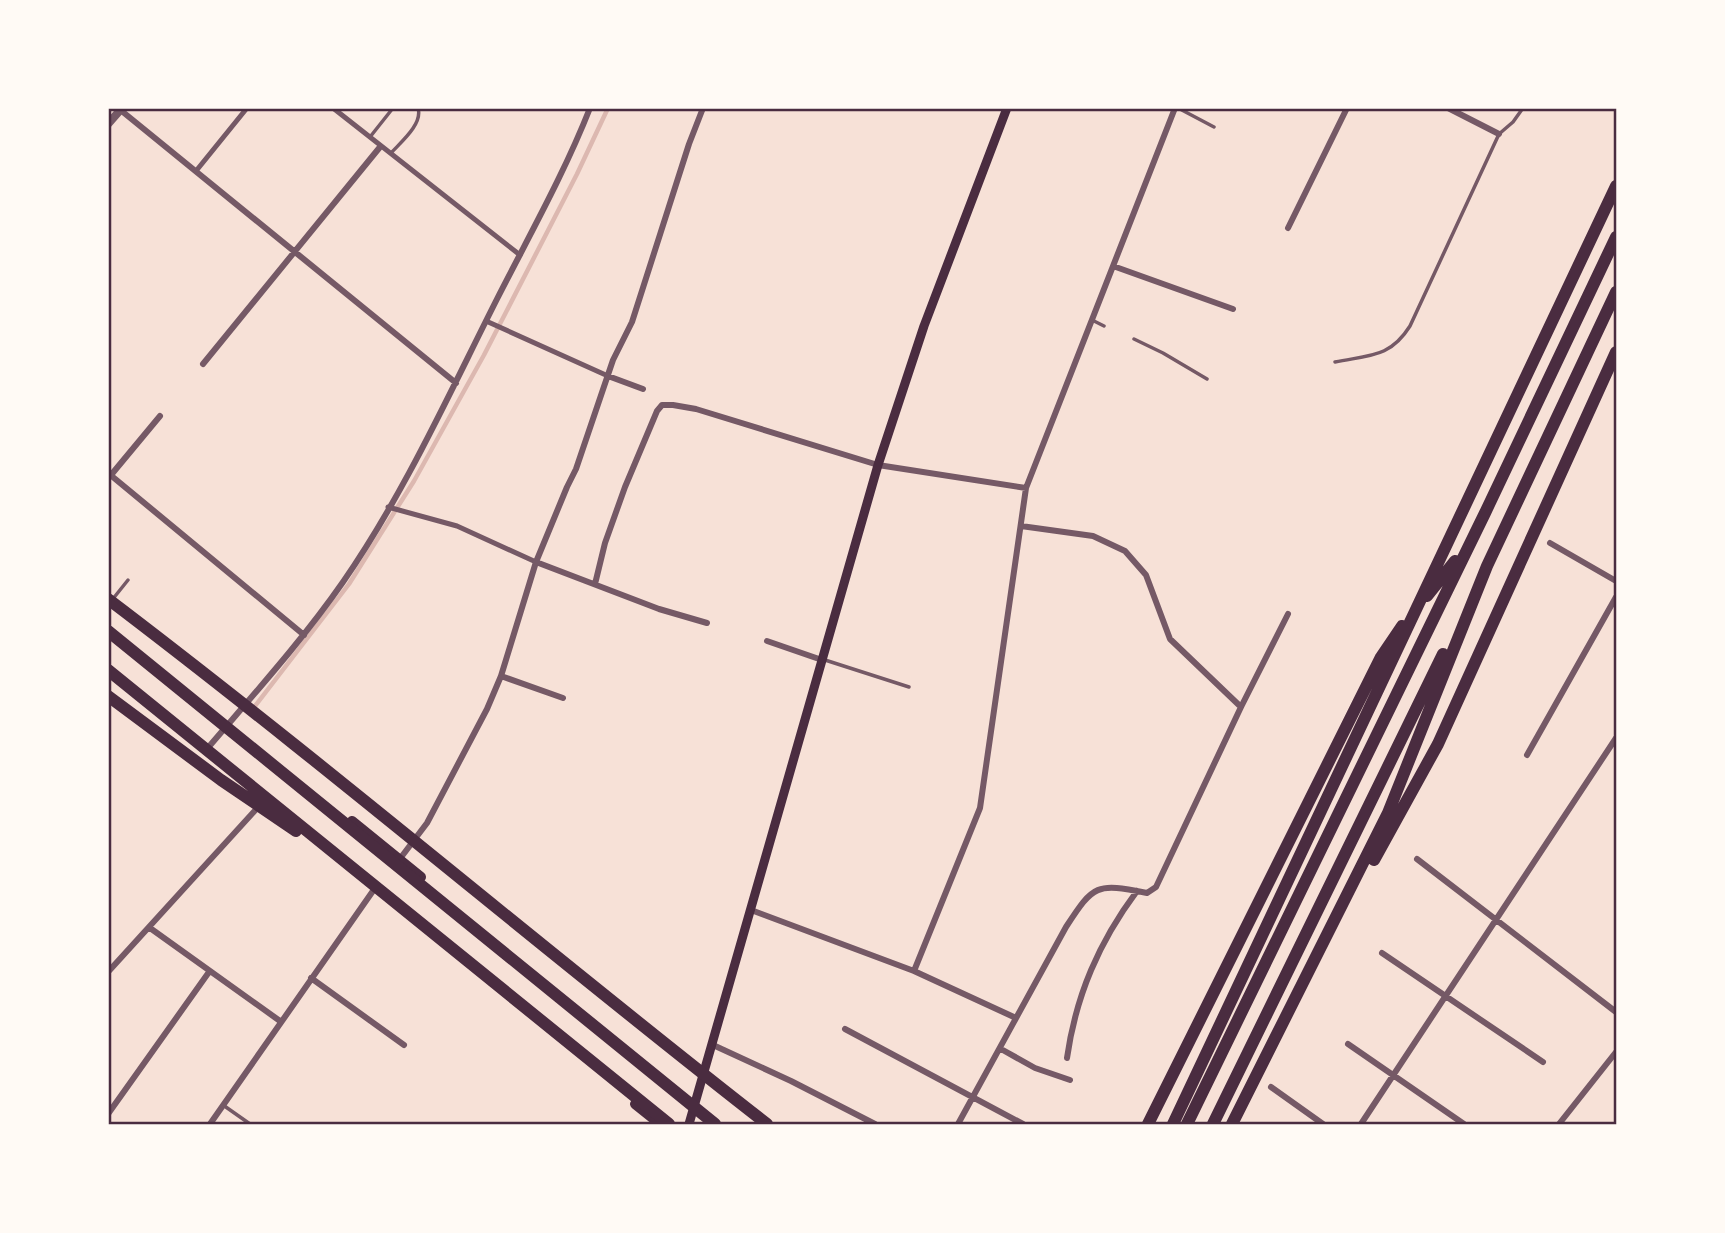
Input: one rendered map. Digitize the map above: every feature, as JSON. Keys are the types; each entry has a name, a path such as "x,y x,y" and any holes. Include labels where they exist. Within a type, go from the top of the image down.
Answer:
{"highway":[{"path":"1173,1125 1616,186"},
{"path":"1188,1125 1616,237"},
{"path":"1223,1124 1616,292"},
{"path":"1223,1124 1438,744 1616,352"},
{"path":"1147,1125 1381,657 1395,635 1446,574 1485,513"},
{"path":"1223,1124 1388,813 1469,608 1506,524"},
{"path":"108,599 222,687 687,1063 768,1125"},
{"path":"108,631 717,1125"},
{"path":"108,671 669,1125"},
{"path":"108,696 221,780 365,878"},
{"path":"1184,1100 1223,1124"}],"main road":[{"path":"689,1125 878,465 924,326 1007,108"},
{"path":"108,624 400,860 695,1103 717,1125"},
{"path":"108,671 660,1125"}],"street":[{"path":"196,171 247,108"},
{"path":"333,108 380,148 520,254"},
{"path":"400,860 427,823 487,709 501,676 536,562 576,469 608,376 635,313 689,144 704,108"},
{"path":"914,971 980,808 1026,488 1176,108"},
{"path":"1289,228 1347,108"},
{"path":"1448,108 1499,134"},
{"path":"108,124 120,109 456,383"},
{"path":"205,751 304,635 344,580 388,507 489,323 520,254 563,172 588,109"},
{"path":"203,364 380,148"},
{"path":"1113,267 1233,309"},
{"path":"489,323 643,389"},
{"path":"595,584 605,543 625,488 657,411 662,405 696,409 878,465 1026,488"},
{"path":"160,416 110,474 304,635"},
{"path":"388,507 457,526 536,562 659,609 708,623"},
{"path":"1021,526 1093,536 1125,551 1146,575 1170,639 1241,707"},
{"path":"1550,543 1616,581"},
{"path":"1527,755 1616,597"},
{"path":"958,1125 1086,896 1102,888 1125,888 1147,893 1156,887 1288,614"},
{"path":"767,641 822,660"},
{"path":"501,676 563,698"},
{"path":"1361,1125 1616,738"},
{"path":"108,972 264,799"},
{"path":"1417,859 1616,1012"},
{"path":"210,1125 375,888"},
{"path":"1067,1058 1072,1021 1084,984 1102,944 1137,891"},
{"path":"751,910 914,971 1016,1018"},
{"path":"150,928 280,1021"},
{"path":"1382,953 1543,1062"},
{"path":"108,1114 209,972"},
{"path":"311,978 404,1045"},
{"path":"845,1029 1023,1125"},
{"path":"1348,1044 1464,1125"},
{"path":"713,1045 791,1081 875,1125"},
{"path":"1001,1049 1035,1068 1070,1080"},
{"path":"1559,1125 1616,1052"},
{"path":"1271,1087 1323,1125"}],"lane":[{"path":"369,138 393,108"},
{"path":"390,155 418,121 418,108"},
{"path":"1176,108 1214,127"},
{"path":"1335,362 1382,353 1400,342 1410,326 1499,134 1523,108"},
{"path":"1092,320 1104,326"},
{"path":"1134,339 1207,379"},
{"path":"108,604 128,580"},
{"path":"822,660 909,687"},
{"path":"223,1105 250,1125"}],"waterway":[{"path":"252,710 349,584 414,481 484,355 608,108"}]}
